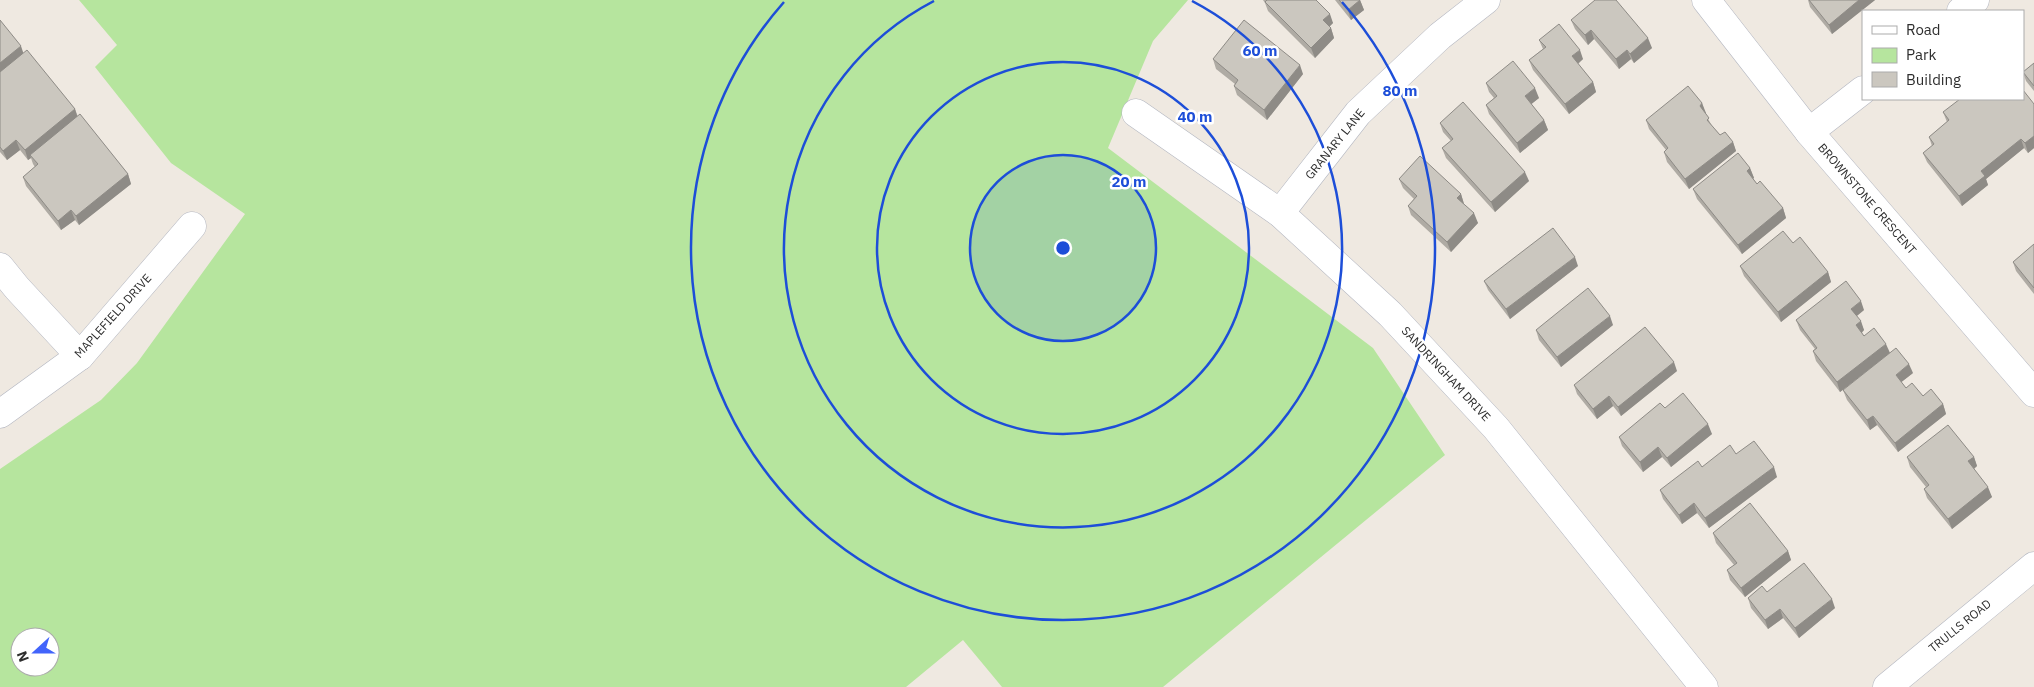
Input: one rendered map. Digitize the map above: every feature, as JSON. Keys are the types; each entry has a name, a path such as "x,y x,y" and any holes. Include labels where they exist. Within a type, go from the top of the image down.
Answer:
{"street":[{"name":"GRANARY LANE","path":"1280,213 1358,113 1440,36 1486,0"},
{"name":"BROWNSTONE CRESCENT","path":"1706,0 1810,132 2034,393"},
{"path":"1962,10 1976,0"},
{"path":"1810,132 1862,91"},
{"name":"SANDRINGHAM DRIVE","path":"1136,113 1280,213 1390,314 1496,428 1704,687"},
{"name":"MAPLEFIELD DRIVE","path":"0,414 80,356 192,226"},
{"path":"0,267 16,288 80,356"},
{"name":"TRULLS ROAD","path":"1887,687 2034,566"}],"green space":[{"path":"79,0 1188,0 1153,41 1108,148 1373,348 1445,455 1163,687 1002,687 963,640 906,687 0,687 0,469 101,400 137,363 245,214 171,163 95,67 117,45"}],"building":[{"path":"1267,0 1316,0 1330,14 1323,20 1331,28 1311,48 1265,2"},
{"path":"1339,0 1360,0 1348,10"},
{"path":"1595,0 1616,0 1648,38 1630,54 1627,50 1616,59 1591,30 1585,35 1571,20"},
{"path":"1809,0 1859,0 1829,25"},
{"path":"0,20 21,46 0,63"},
{"path":"1244,20 1300,65 1264,110 1234,86 1238,80 1213,59"},
{"path":"1559,24 1580,50 1572,56 1593,82 1565,104 1529,60 1546,47 1539,40"},
{"path":"27,50 75,109 25,150 16,140 3,151 0,147 0,72"},
{"path":"1513,61 1535,88 1525,96 1544,120 1517,143 1486,105 1497,96 1486,83"},
{"path":"2034,63 2034,86 2024,73"},
{"path":"1688,86 1702,103 1700,106 1709,118 1707,120 1720,135 1725,132 1733,142 1685,179 1664,152 1668,148 1646,120"},
{"path":"2024,91 2034,104 2034,136 2025,143 2021,139 1981,171 1985,176 1959,196 1923,153 1934,144 1929,137 1949,120 1943,112 1959,100 2024,100"},
{"path":"1463,102 1525,172 1491,202 1442,148 1453,139 1440,123"},
{"path":"80,114 128,174 76,216 71,210 58,221 23,177 38,164 30,155"},
{"path":"1738,153 1750,168 1747,171 1757,184 1760,181 1783,208 1738,245 1693,189"},
{"path":"1420,156 1461,194 1457,198 1474,213 1447,242 1408,206 1417,196 1399,179"},
{"path":"1553,228 1575,257 1506,309 1484,281"},
{"path":"1783,231 1793,243 1800,237 1828,272 1778,312 1740,266"},
{"path":"2034,244 2034,288 2013,262"},
{"path":"1846,281 1861,301 1851,309 1861,321 1856,325 1864,336 1874,328 1886,344 1837,382 1813,351 1817,348 1796,320"},
{"path":"1588,288 1610,316 1557,357 1536,330"},
{"path":"1645,327 1674,362 1618,407 1609,396 1593,409 1574,385"},
{"path":"1896,348 1909,364 1896,375 1906,388 1912,383 1923,396 1931,389 1943,404 1895,443 1873,416 1867,420 1843,390"},
{"path":"1683,393 1708,424 1667,458 1658,447 1640,462 1619,437 1660,403 1665,408"},
{"path":"1948,425 1974,457 1968,461 1988,487 1948,519 1924,489 1929,485 1907,457"},
{"path":"1754,441 1774,467 1705,518 1694,503 1679,515 1660,490 1698,461 1702,467 1730,445 1736,454"},
{"path":"1750,503 1788,551 1741,588 1727,570 1737,563 1713,533"},
{"path":"1804,563 1832,599 1795,628 1780,609 1765,620 1748,598 1762,586 1767,592"}]}
